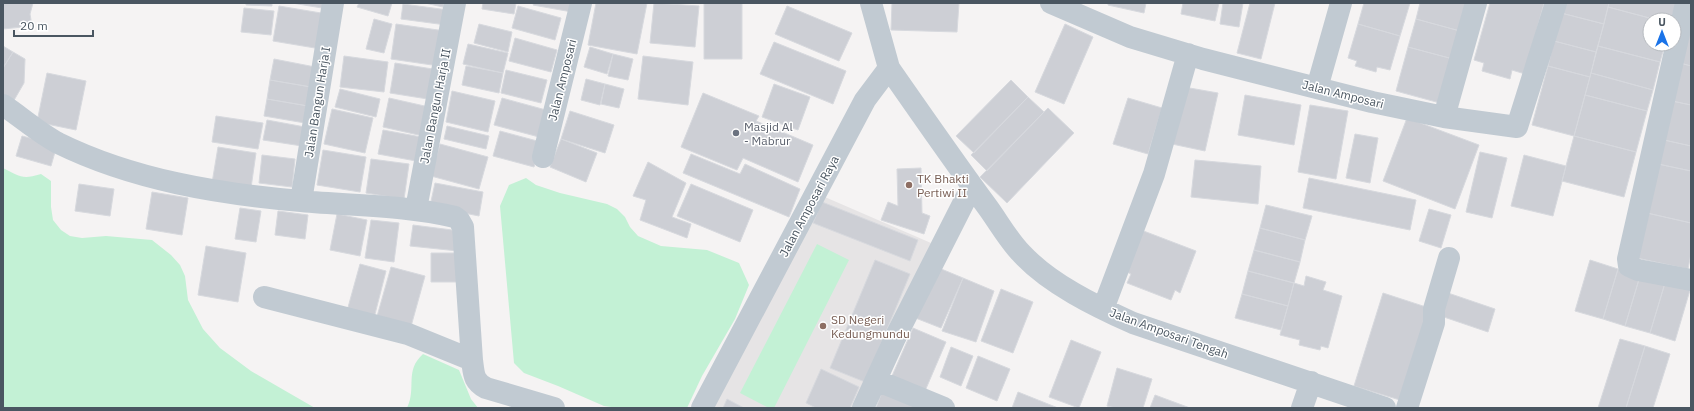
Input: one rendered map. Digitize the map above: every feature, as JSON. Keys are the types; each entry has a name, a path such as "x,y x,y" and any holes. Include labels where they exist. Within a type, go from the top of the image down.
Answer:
{"street":[{"name":"Jalan Bangun Harja I","path":"301,201 333,3"},
{"name":"Jalan Bangun Harja II","path":"416,209 455,3"},
{"name":"Jalan Amposari","path":"543,157 581,3"},
{"path":"867,3 871,3 889,68"},
{"name":"Jalan Amposari","path":"1051,3 1130,36 1188,54 1317,88 1444,117 1517,126 1556,3"},
{"path":"1317,88 1341,3"},
{"path":"1444,117 1476,3"},
{"path":"1686,3 1628,259 1629,266 1638,270 1691,280"},
{"path":"1103,310 1154,174 1188,54"},
{"name":"Jalan Amposari Tengah","path":"889,68 1022,254 1041,271 1103,310 1133,322 1385,408"},
{"name":"Jalan Amposari Raya","path":"702,408 865,100 889,68"},
{"path":"3,105 56,142 87,156 122,168 176,183 225,193 301,201 416,209 455,217 459,220 463,227 472,360 475,379 486,388 554,408"},
{"path":"863,408 894,338 972,186"},
{"path":"1407,408 1434,323 1434,309 1450,258"},
{"path":"264,297 408,334 472,360"},
{"path":"876,380 944,408"},
{"path":"1302,408 1311,382"}],"shaded area":[{"name":"SD Negeri Kedungmundu","path":"818,194 931,243 855,408 711,408"}],"green space":[{"path":"3,168 25,177 41,174 51,181 51,207 53,220 61,230 70,236 82,238 106,236 152,240 171,255 180,265 185,276 188,300 203,329 220,348 251,371 315,408 3,408"},
{"path":"526,178 536,185 560,193 607,204 617,209 625,217 630,227 638,236 661,246 707,250 739,263 749,285 735,319 702,376 687,408 618,408 604,406 524,373 514,363 500,206 509,185"},
{"path":"817,244 849,260 774,408 769,408 740,393"},
{"path":"423,354 459,370 471,399 478,408 407,408 411,394 412,373 417,360"}],"building":[{"path":"3,3 33,3 30,14 32,26 3,29"},
{"path":"246,3 272,3 272,6 246,5"},
{"path":"292,3 329,3 328,9"},
{"path":"359,3 392,3 388,16 357,7"},
{"path":"425,3 444,3 443,7"},
{"path":"483,3 516,3 514,14 482,9"},
{"path":"534,3 574,3 572,12 533,5"},
{"path":"596,3 647,3 637,54 588,45"},
{"path":"654,3 699,6 695,47 650,43"},
{"path":"704,3 742,3 742,59 704,59"},
{"path":"892,3 959,3 957,32 891,30"},
{"path":"1108,3 1146,3 1144,13 1108,5"},
{"path":"1183,3 1219,3 1215,21 1181,14"},
{"path":"1223,3 1243,3 1239,27 1220,24"},
{"path":"1250,3 1275,3 1261,59 1237,53"},
{"path":"1364,3 1410,3 1400,36 1358,24"},
{"path":"1420,3 1468,4 1460,31 1416,19"},
{"path":"1490,3 1544,3 1525,74 1512,70 1510,79 1482,71 1484,63 1474,60"},
{"path":"1564,3 1609,3 1604,24 1561,13"},
{"path":"1609,3 1676,3 1673,12 1642,12 1642,16 1608,7"},
{"path":"403,4 448,10 446,25 401,19"},
{"path":"279,6 327,14 321,49 273,41"},
{"path":"518,6 561,18 555,40 512,28"},
{"path":"787,6 852,33 839,61 775,34"},
{"path":"1608,7 1642,16 1642,52 1663,52 1660,62 1598,46"},
{"path":"244,8 274,11 271,35 241,32"},
{"path":"1561,13 1604,24 1596,52 1554,41"},
{"path":"374,19 392,24 384,53 366,49"},
{"path":"1416,19 1460,31 1453,59 1408,47"},
{"path":"396,24 445,31 439,66 391,59"},
{"path":"479,24 512,32 508,52 474,43"},
{"path":"1065,24 1093,37 1064,104 1035,92"},
{"path":"1358,24 1400,36 1390,70 1377,67 1376,72 1355,66 1357,61 1348,58"},
{"path":"1691,24 1691,66 1680,63"},
{"path":"515,38 557,50 551,72 509,61"},
{"path":"1554,41 1596,52 1590,77 1548,66"},
{"path":"774,42 846,71 833,104 760,74"},
{"path":"468,44 508,53 503,73 463,64"},
{"path":"3,46 13,52 3,68"},
{"path":"1598,46 1660,62 1653,90 1591,73"},
{"path":"590,47 613,54 607,74 584,67"},
{"path":"1408,47 1453,59 1440,103 1396,91"},
{"path":"13,52 25,59 24,83 13,102 3,96 3,68"},
{"path":"613,54 633,59 628,80 608,76"},
{"path":"344,56 388,62 384,92 340,87"},
{"path":"643,56 693,62 688,105 638,99"},
{"path":"274,59 315,67 311,87 270,80"},
{"path":"395,63 439,70 434,100 390,93"},
{"path":"1680,63 1691,66 1691,105 1672,101"},
{"path":"466,66 503,73 499,93 462,85"},
{"path":"1548,66 1590,77 1574,136 1532,125"},
{"path":"506,70 547,80 541,103 501,93"},
{"path":"47,73 86,81 76,130 37,122"},
{"path":"1591,73 1653,90 1647,111 1585,95"},
{"path":"586,79 605,84 600,105 581,100"},
{"path":"270,80 311,87 308,106 267,99"},
{"path":"1011,80 1028,97 974,153 956,136"},
{"path":"605,84 624,89 619,108 601,104"},
{"path":"774,84 810,97 798,130 762,117"},
{"path":"1184,87 1218,93 1205,151 1172,144"},
{"path":"340,89 380,99 376,117 335,107"},
{"path":"452,91 495,101 488,132 446,122"},
{"name":"Masjid Al - Mabrur","path":"703,93 759,116 756,121 813,145 798,182 743,158 737,170 681,147"},
{"path":"1245,95 1301,105 1294,145 1238,135"},
{"path":"1585,95 1647,111 1636,152 1574,136"},
{"path":"1028,97 1044,112 987,171 971,155"},
{"path":"389,98 429,107 423,136 383,127"},
{"path":"502,98 546,110 539,137 494,125"},
{"path":"1128,98 1162,108 1148,154 1113,144"},
{"path":"267,99 308,106 305,123 264,116"},
{"path":"1672,101 1691,105 1691,146 1664,140"},
{"path":"1310,105 1348,111 1336,179 1298,172"},
{"path":"1048,108 1074,133 1007,203 980,177"},
{"path":"332,109 373,118 365,153 324,144"},
{"path":"570,111 614,125 605,153 561,139"},
{"path":"216,116 263,123 258,149 212,142"},
{"path":"1407,118 1479,145 1455,209 1383,181"},
{"path":"267,120 305,127 302,146 263,140"},
{"path":"447,126 489,136 486,149 444,139"},
{"path":"383,130 421,137 416,161 378,154"},
{"path":"500,131 541,142 534,167 493,156"},
{"path":"1355,134 1378,138 1370,183 1346,178"},
{"path":"22,136 57,145 51,166 16,156"},
{"path":"1574,136 1636,152 1624,197 1562,181"},
{"path":"561,139 597,153 586,182 550,167"},
{"path":"1664,140 1691,146 1691,171 1658,164"},
{"path":"440,144 488,157 479,189 431,176"},
{"path":"218,147 256,153 251,188 212,183"},
{"path":"323,150 366,157 360,192 317,185"},
{"path":"1480,152 1507,158 1492,218 1466,212"},
{"path":"691,154 740,174 745,164 800,189 789,217 683,173"},
{"path":"262,155 295,159 292,187 259,183"},
{"path":"1524,155 1566,166 1553,216 1511,206"},
{"path":"371,159 409,164 404,199 366,193"},
{"path":"1195,160 1261,166 1258,204 1191,197"},
{"path":"648,162 686,183 672,217 691,224 687,238 640,220 646,200 633,196"},
{"path":"1658,164 1691,171 1691,223 1647,213"},
{"name":"TK Bhakti Pertiwi II","path":"921,168 922,213 930,216 924,234 881,220 888,202 898,206 897,169"},
{"path":"1309,178 1416,200 1410,230 1303,208"},
{"path":"435,183 483,192 479,216 430,206"},
{"path":"79,184 114,189 110,216 75,211"},
{"path":"691,184 753,210 740,242 677,216"},
{"path":"152,192 188,198 182,235 146,229"},
{"path":"822,202 918,240 910,261 813,223"},
{"path":"1266,205 1312,216 1305,240 1260,228"},
{"path":"240,208 261,211 256,242 235,239"},
{"path":"1429,209 1451,215 1441,248 1419,241"},
{"path":"278,211 308,215 305,239 275,235"},
{"path":"1647,213 1691,223 1691,254 1688,269 1637,258"},
{"path":"337,214 367,220 360,256 330,250"},
{"path":"371,220 399,223 394,262 365,258"},
{"path":"413,225 460,231 458,251 410,246"},
{"path":"1260,228 1305,240 1300,262 1254,250"},
{"path":"1141,230 1196,251 1180,293 1175,290 1171,300 1127,283 1131,274 1125,271"},
{"path":"206,246 246,253 238,302 198,295"},
{"path":"1254,250 1300,262 1294,283 1248,271"},
{"path":"431,253 460,253 460,282 431,282"},
{"path":"875,260 910,274 865,382 830,368"},
{"path":"1590,260 1618,269 1603,319 1575,311"},
{"path":"360,264 386,271 374,318 347,311"},
{"path":"934,266 963,278 941,328 913,317"},
{"path":"391,267 425,276 410,330 376,320"},
{"path":"1618,269 1640,276 1625,326 1603,319"},
{"path":"1248,271 1294,283 1288,306 1242,294"},
{"path":"1306,276 1326,282 1323,290 1342,296 1328,348 1321,346 1320,350 1299,345 1300,340 1280,335 1294,283 1304,286"},
{"path":"1640,276 1665,283 1650,333 1625,326"},
{"path":"963,278 994,291 976,342 942,331"},
{"path":"1665,283 1690,290 1675,341 1650,333"},
{"path":"1001,289 1033,302 1013,353 981,341"},
{"path":"1383,293 1429,308 1400,400 1354,386"},
{"path":"1448,293 1495,309 1488,332 1441,316"},
{"path":"1242,294 1288,306 1281,330 1235,318"},
{"path":"913,328 946,342 925,391 892,376"},
{"path":"1620,339 1645,346 1626,408 1598,408"},
{"path":"1071,340 1101,352 1079,408 1049,397"},
{"path":"1645,346 1670,354 1653,408 1626,408"},
{"path":"951,347 973,356 961,386 940,377"},
{"path":"978,356 1010,369 997,401 966,388"},
{"path":"1117,368 1152,379 1143,408 1116,408 1107,406"},
{"path":"821,369 859,387 850,408 816,408 806,403"},
{"path":"882,392 924,408 876,408"},
{"path":"1018,392 1058,408 1012,408"},
{"path":"1155,395 1190,408 1150,408"},
{"path":"727,399 744,408 723,408"}],"place":[{"name":"Masjid Al - Mabrur","path":"736,133"},
{"name":"TK Bhakti Pertiwi II","path":"909,185"},
{"name":"SD Negeri Kedungmundu","path":"823,326"}]}
